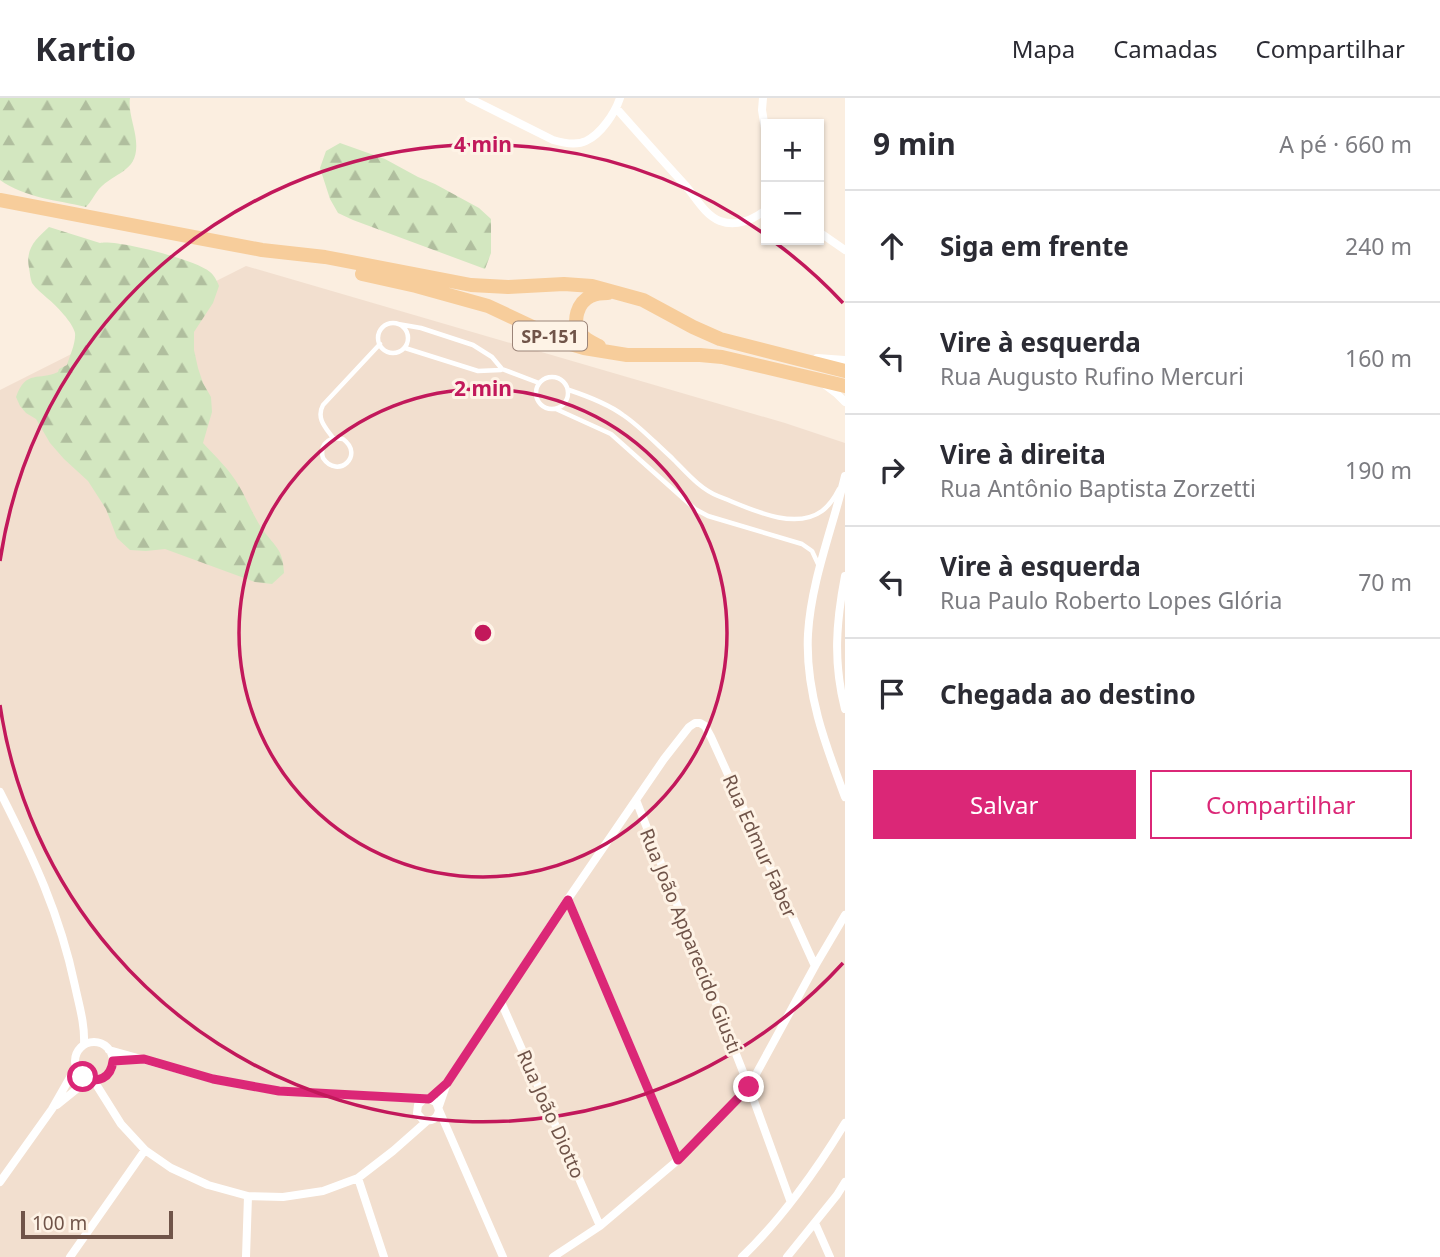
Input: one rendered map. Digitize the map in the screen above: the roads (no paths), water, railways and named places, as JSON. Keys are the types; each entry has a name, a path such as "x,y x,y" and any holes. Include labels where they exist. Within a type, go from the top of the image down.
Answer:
{"main road":[{"name":"SP-151","path":"0,200 262,250 416,286 488,306 557,340 583,348 628,355 722,357 845,386"},
{"name":"SP-151","path":"262,250 325,257 471,285 592,286 643,300 720,339 845,371"},
{"path":"620,293 598,293 591,296 582,303 576,323 582,336 590,342 628,355"}],"street":[{"path":"469,98 562,143 585,142 602,128 620,98"},
{"path":"763,98 763,119"},
{"path":"616,108 709,215 718,220 736,223 761,214"},
{"path":"824,235 845,250"},
{"path":"789,357 845,360"},
{"path":"815,378 845,402"},
{"path":"844,479 814,596 808,636 813,702 845,797"},
{"path":"845,578 836,644 837,671 845,709"},
{"name":"Rua Edmur Faber","path":"635,800 689,727 695,723 705,726 815,966"},
{"path":"0,792 48,892 66,946 87,1043"},
{"path":"503,1257 439,1108 433,1100 279,1091 213,1079 109,1050 100,1043 87,1043 75,1055 78,1073 94,1080 121,1124 145,1150 171,1168 208,1185 248,1196 283,1197 323,1191 358,1178 414,1133 426,1119 436,1118 439,1108 447,1083 635,800"},
{"name":"Rua João Apparecido Giusti","path":"635,800 749,1087 790,1200"},
{"path":"568,900 678,1160"},
{"path":"552,1257 600,1226 678,1160 749,1087 845,915"},
{"name":"Rua João Diotto","path":"501,1002 600,1226"},
{"path":"52,1109 110,1072 113,1061 109,1050"},
{"path":"113,1061 144,1059"},
{"path":"0,1182 52,1109 76,1067"},
{"path":"447,1083 424,1101 417,1113 447,1130"},
{"path":"742,1257 762,1237 832,1144 845,1122"},
{"path":"70,1257 145,1150"},
{"path":"358,1178 384,1257"},
{"path":"787,1257 845,1182"},
{"path":"246,1257 248,1196"},
{"path":"815,1223 830,1257"}],"lane":[{"path":"398,324 407,331 408,343 405,348 394,353 383,349 379,333 382,328 392,323 398,324 421,328 473,345 492,357 502,369"},
{"path":"333,438 324,443 323,458 330,466 341,467 349,461 352,451 344,439 333,438 322,424 320,411 380,344"},
{"path":"405,348 478,371 502,369 539,383"},
{"path":"556,409 565,404 569,390 564,381 553,376 539,383 536,394 541,404 611,434 695,509 708,516 802,544 812,551 820,570"},
{"path":"569,390 622,414 710,493 780,518 798,519 823,510 833,499 844,479"}]}
